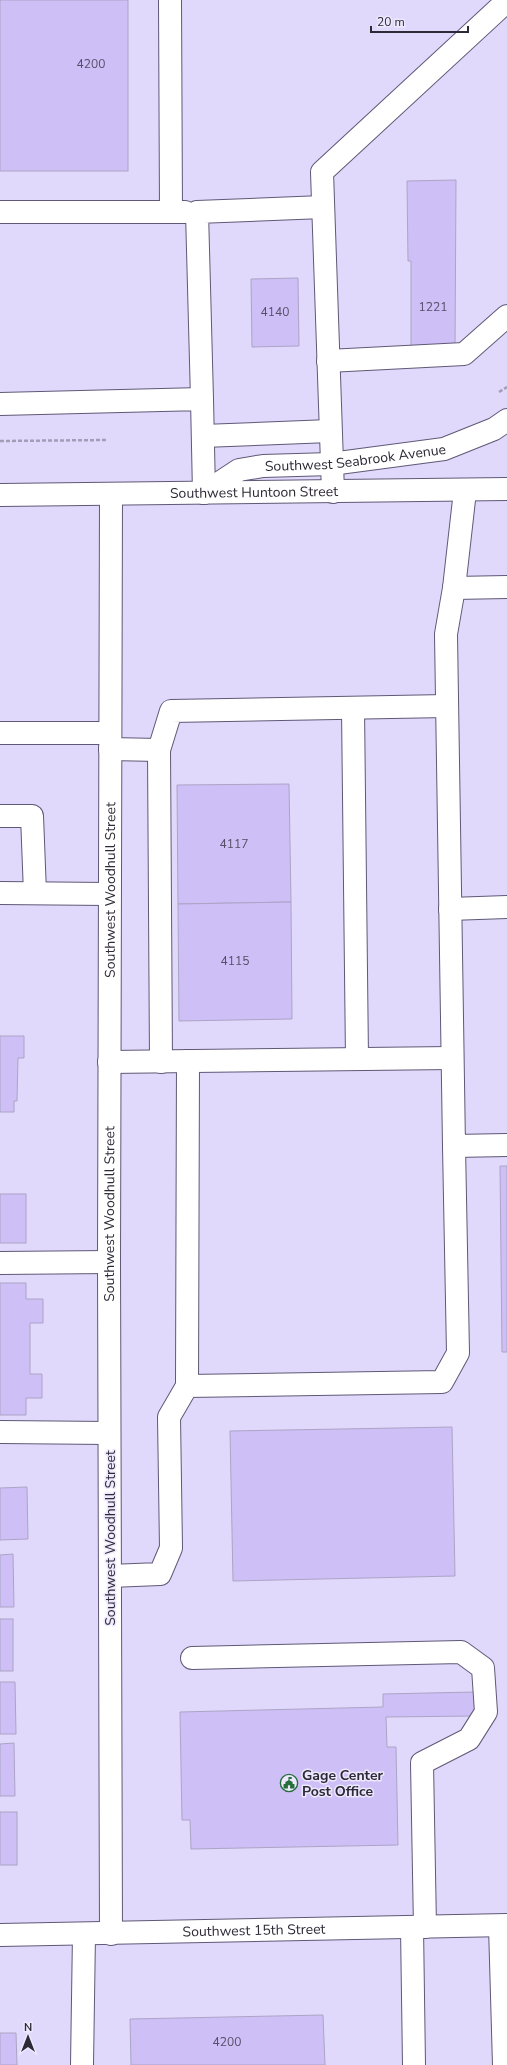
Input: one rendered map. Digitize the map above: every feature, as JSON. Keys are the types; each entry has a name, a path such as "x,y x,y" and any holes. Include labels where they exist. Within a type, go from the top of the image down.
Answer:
{"street":[{"path":"170,0 172,212"},
{"path":"333,492 322,172 498,3"},
{"path":"0,212 197,212 324,208"},
{"path":"197,212 204,493"},
{"path":"328,361 464,354 507,316"},
{"path":"0,404 202,399"},
{"name":"Southwest Seabrook Avenue","path":"204,493 239,470 263,466 331,464 444,449 494,429 507,420"},
{"path":"203,436 330,431"},
{"name":"Southwest Huntoon Street","path":"0,495 465,491 507,489"},
{"path":"187,1386 442,1382 458,1353 446,634 454,588 465,491"},
{"name":"Southwest Woodhull Street","path":"111,494 109,1262 111,1934"},
{"path":"454,588 507,587"},
{"path":"161,1062 159,750 171,711 448,706"},
{"path":"353,708 357,1059"},
{"path":"0,733 110,741 159,750"},
{"path":"0,816 32,816 34,893"},
{"path":"0,893 110,894"},
{"path":"450,909 507,907"},
{"path":"110,1062 452,1058"},
{"path":"110,1576 160,1574 171,1548 169,1417 187,1386 188,1061"},
{"path":"454,1146 507,1145"},
{"path":"0,1263 109,1262"},
{"path":"0,1432 110,1432"},
{"path":"192,1658 461,1652 484,1668 486,1712 469,1739 422,1763 419,1927 414,2065"},
{"path":"503,1925 504,2065"},
{"name":"Southwest 15th Street","path":"0,1935 111,1934 503,1925"},
{"path":"82,2065 84,1934"}],"path":[{"path":"493,395 507,387"},
{"path":"0,441 108,440"}],"building":[{"path":"0,0 128,0 128,171 0,171"},
{"path":"456,180 455,354 411,355 411,261 408,261 407,181"},
{"path":"298,278 299,346 252,347 251,279"},
{"path":"289,784 291,902 178,904 177,785"},
{"path":"291,902 292,1019 179,1021 178,904"},
{"path":"0,1036 24,1036 24,1058 18,1058 17,1101 14,1101 14,1112 0,1112"},
{"path":"500,1166 507,1166 507,1352 502,1352"},
{"path":"0,1194 26,1194 26,1243 0,1243"},
{"path":"0,1283 26,1283 26,1299 43,1299 43,1323 30,1323 30,1374 42,1374 42,1398 26,1398 26,1415 0,1415"},
{"path":"452,1427 455,1576 233,1581 230,1431"},
{"path":"27,1487 28,1539 0,1540 0,1488"},
{"path":"13,1554 14,1607 0,1607 0,1555"},
{"path":"0,1619 13,1619 13,1671 0,1671"},
{"path":"0,1682 15,1682 16,1734 0,1734"},
{"name":"Gage Center Post Office","path":"474,1692 475,1716 386,1717 387,1747 396,1747 398,1845 191,1849 190,1820 182,1820 180,1712 383,1707 383,1694"},
{"path":"14,1743 15,1796 0,1796 0,1744"},
{"path":"0,1812 17,1812 17,1865 0,1865"},
{"path":"323,2015 325,2065 131,2065 130,2019"},
{"path":"0,2033 16,2033 17,2065 0,2065"}],"place":[{"name":"Gage Center Post Office","path":"289,1783"}]}
